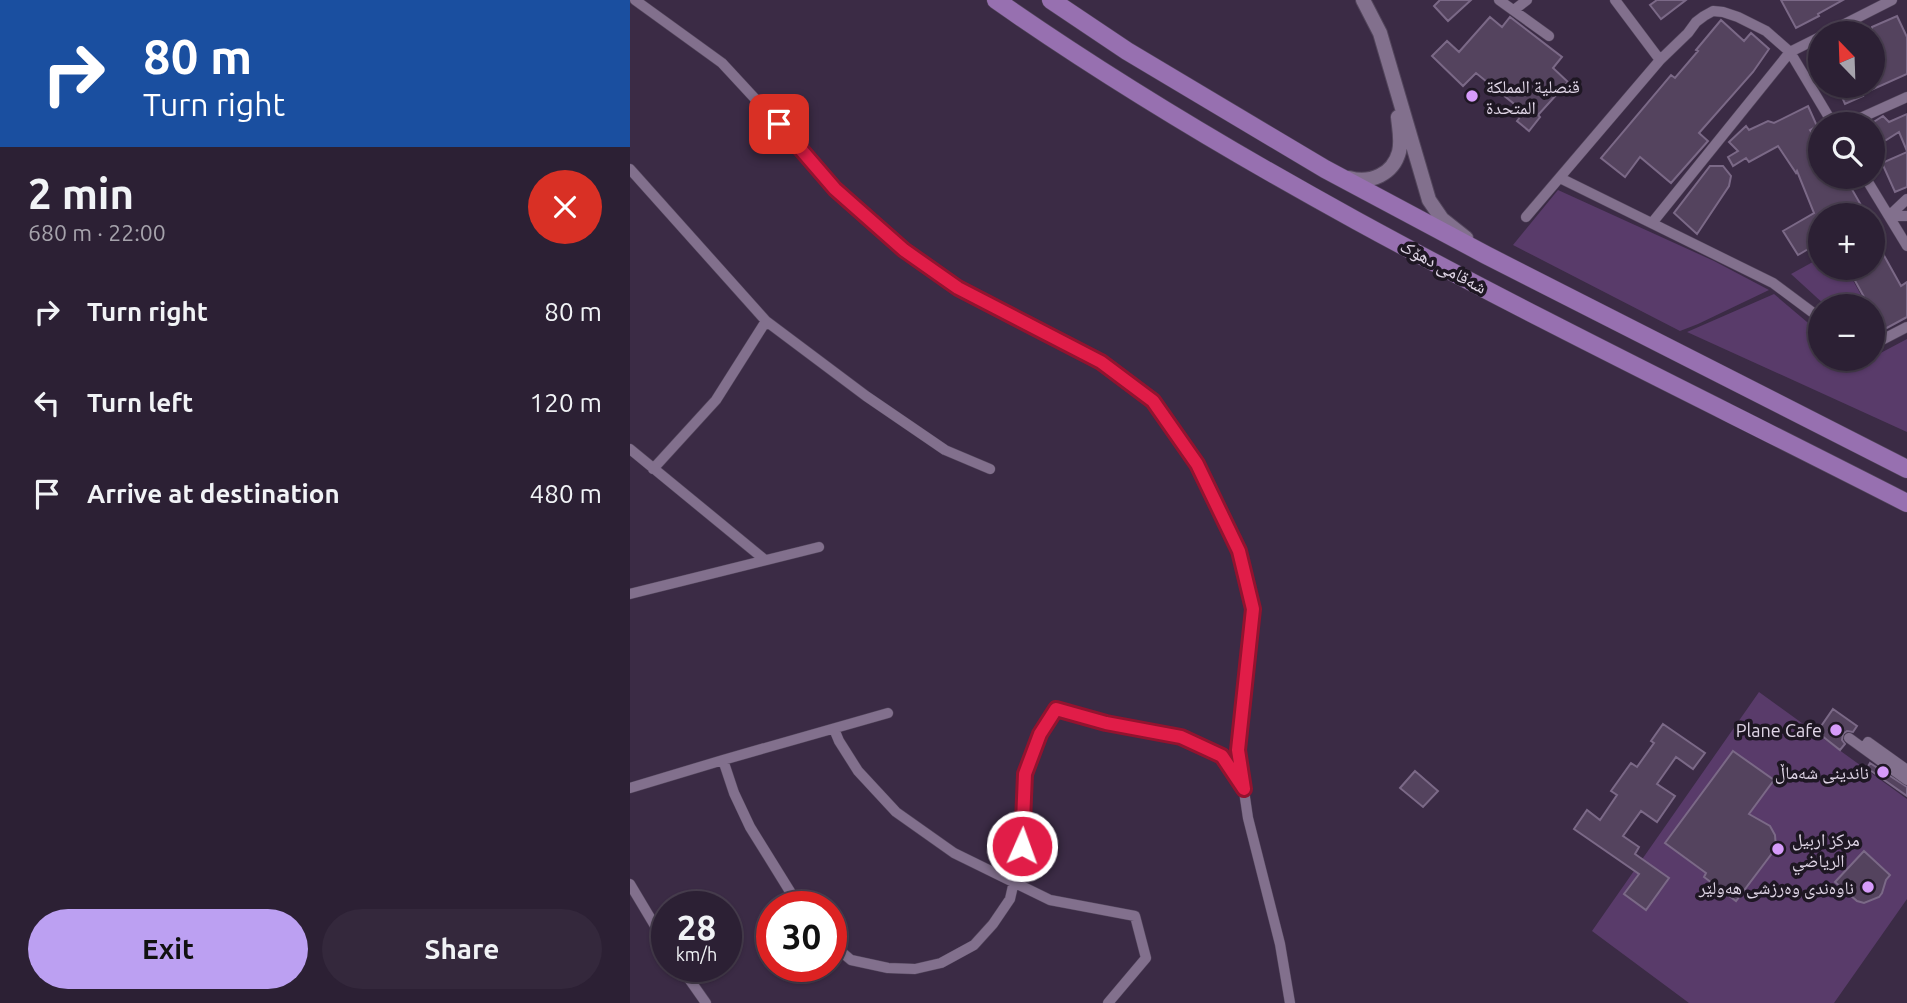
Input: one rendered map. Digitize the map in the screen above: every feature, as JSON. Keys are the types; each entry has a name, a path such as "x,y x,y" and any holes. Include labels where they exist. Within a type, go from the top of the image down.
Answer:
{"highway":[{"name":"شەقامی دهۆک","path":"996,0 1142,95 1313,195 1528,311 1907,503"},
{"name":"شەقامی دهۆک","path":"1051,0 1128,51 1325,169 1486,255 1907,469"}],"street":[{"path":"635,0 722,63 835,189 904,250 958,288 1101,362 1153,401 1197,464 1239,551 1253,609 1238,750 1248,818 1280,944 1290,1003"},
{"path":"1363,0 1380,33 1432,205 1446,223 1486,255"},
{"path":"1499,0 1549,36"},
{"path":"1514,10 1527,0"},
{"path":"1615,0 1660,60"},
{"path":"1851,21 1892,0"},
{"path":"1526,218 1660,60 1696,22 1713,11 1723,12 1766,31 1790,52 1826,112"},
{"path":"1652,223 1790,52 1808,43"},
{"path":"1325,169 1350,179 1364,181 1382,175 1392,166 1400,143 1396,84"},
{"path":"1874,112 1907,97"},
{"path":"630,169 766,321 866,396 945,450 990,469"},
{"path":"1560,178 1773,283 1808,309"},
{"path":"1872,189 1907,246"},
{"path":"1889,216 1907,199"},
{"path":"1889,216 1907,216"},
{"path":"653,470 716,400 766,321"},
{"path":"1885,338 1907,327"},
{"path":"630,449 765,560"},
{"path":"630,594 819,547"},
{"path":"847,957 851,960 888,968 915,969 941,963 974,945 993,924 1010,899 1015,883 1022,846 1025,774 1040,734 1056,709 1106,723 1181,737 1222,756 1244,789"},
{"path":"630,788 888,713"},
{"path":"834,729 858,771 896,811 954,853 1050,901 1135,916 1146,958 1108,1003"},
{"path":"1849,737 1907,780"},
{"path":"1864,748 1868,742 1907,770"},
{"path":"723,760 734,793 750,827 790,891"},
{"path":"630,884 651,919"},
{"path":"691,982 706,1003"}],"shaded area":[{"path":"1558,190 1714,261 1769,290 1680,331 1513,245"},
{"path":"1808,265 1808,280 1853,280 1861,294 1813,294 1791,274"},
{"path":"1774,294 1808,323 1808,371 1885,371 1885,351 1907,339 1907,432 1687,332"},
{"name":"مركز اربيل الرياضي","path":"1759,692 1907,799 1907,899 1834,1003 1689,1003 1592,931"}],"building":[{"path":"1440,0 1471,0 1448,21 1434,6"},
{"path":"1657,0 1686,0 1661,19 1650,5"},
{"path":"1781,0 1843,0 1818,14 1819,16 1796,28"},
{"path":"1897,16 1907,37 1907,74 1885,84 1885,21"},
{"path":"1490,17 1502,27 1510,17 1562,57 1553,68 1568,82 1538,115 1540,117 1529,131 1517,121 1524,112 1476,73 1463,86 1432,56 1447,41 1459,52"},
{"path":"1721,20 1744,41 1751,33 1769,49 1753,72 1699,133 1708,141 1671,183 1640,157 1625,177 1601,158 1671,75 1675,78"},
{"path":"1842,98 1858,98 1845,104"},
{"path":"1808,106 1811,112 1808,112 1808,189 1852,189 1860,203 1810,203 1797,171 1796,173 1778,146 1749,162 1746,158 1733,166 1728,157 1738,151 1729,142 1746,126 1749,130 1768,121 1774,123"},
{"path":"1907,114 1907,151 1899,132 1885,141 1885,118 1889,122"},
{"path":"1907,152 1907,187 1895,192 1885,170 1885,162"},
{"path":"1710,166 1723,166 1731,176 1729,186 1697,234 1674,213"},
{"path":"1808,216 1808,249 1798,255 1783,231"},
{"path":"1885,257 1901,286 1907,282 1907,317 1885,329 1885,294 1862,294 1855,280 1885,280"},
{"name":"Plane Cafe","path":"1833,709 1857,726 1853,732 1847,731 1843,734 1842,740 1845,744 1840,750 1817,732"},
{"path":"1663,724 1705,753 1693,769 1676,757 1657,784 1675,796 1657,822 1641,811 1623,836 1639,847 1635,854 1669,878 1646,910 1624,894 1639,874 1574,829 1587,810 1600,820 1617,795 1611,791 1631,763 1637,767 1654,743 1651,741"},
{"path":"1733,751 1774,780 1749,814 1770,826 1775,835 1776,848 1736,901 1704,877 1706,873 1665,843"},
{"path":"1870,763 1907,787 1907,796 1867,768"},
{"path":"1415,771 1438,791 1423,807 1400,788"},
{"path":"1864,851 1890,875 1879,897 1864,903 1857,901 1835,882"}],"place":[{"name":"قنصلية المملكة المتحدة","path":"1472,96"},
{"name":"Plane Cafe","path":"1836,730"},
{"name":"ناندینی شەماڵ","path":"1883,772"},
{"name":"مركز اربيل الرياضي","path":"1778,849"},
{"name":"ناوەندی وەرزشی هەولێر","path":"1868,887"}],"route":[{"path":"779,124 835,189 904,250 958,288 1101,362 1153,401 1197,464 1239,551 1253,609 1238,750 1244,789 1222,756 1181,737 1106,723 1056,709 1040,734 1025,774 1022,846"}]}
